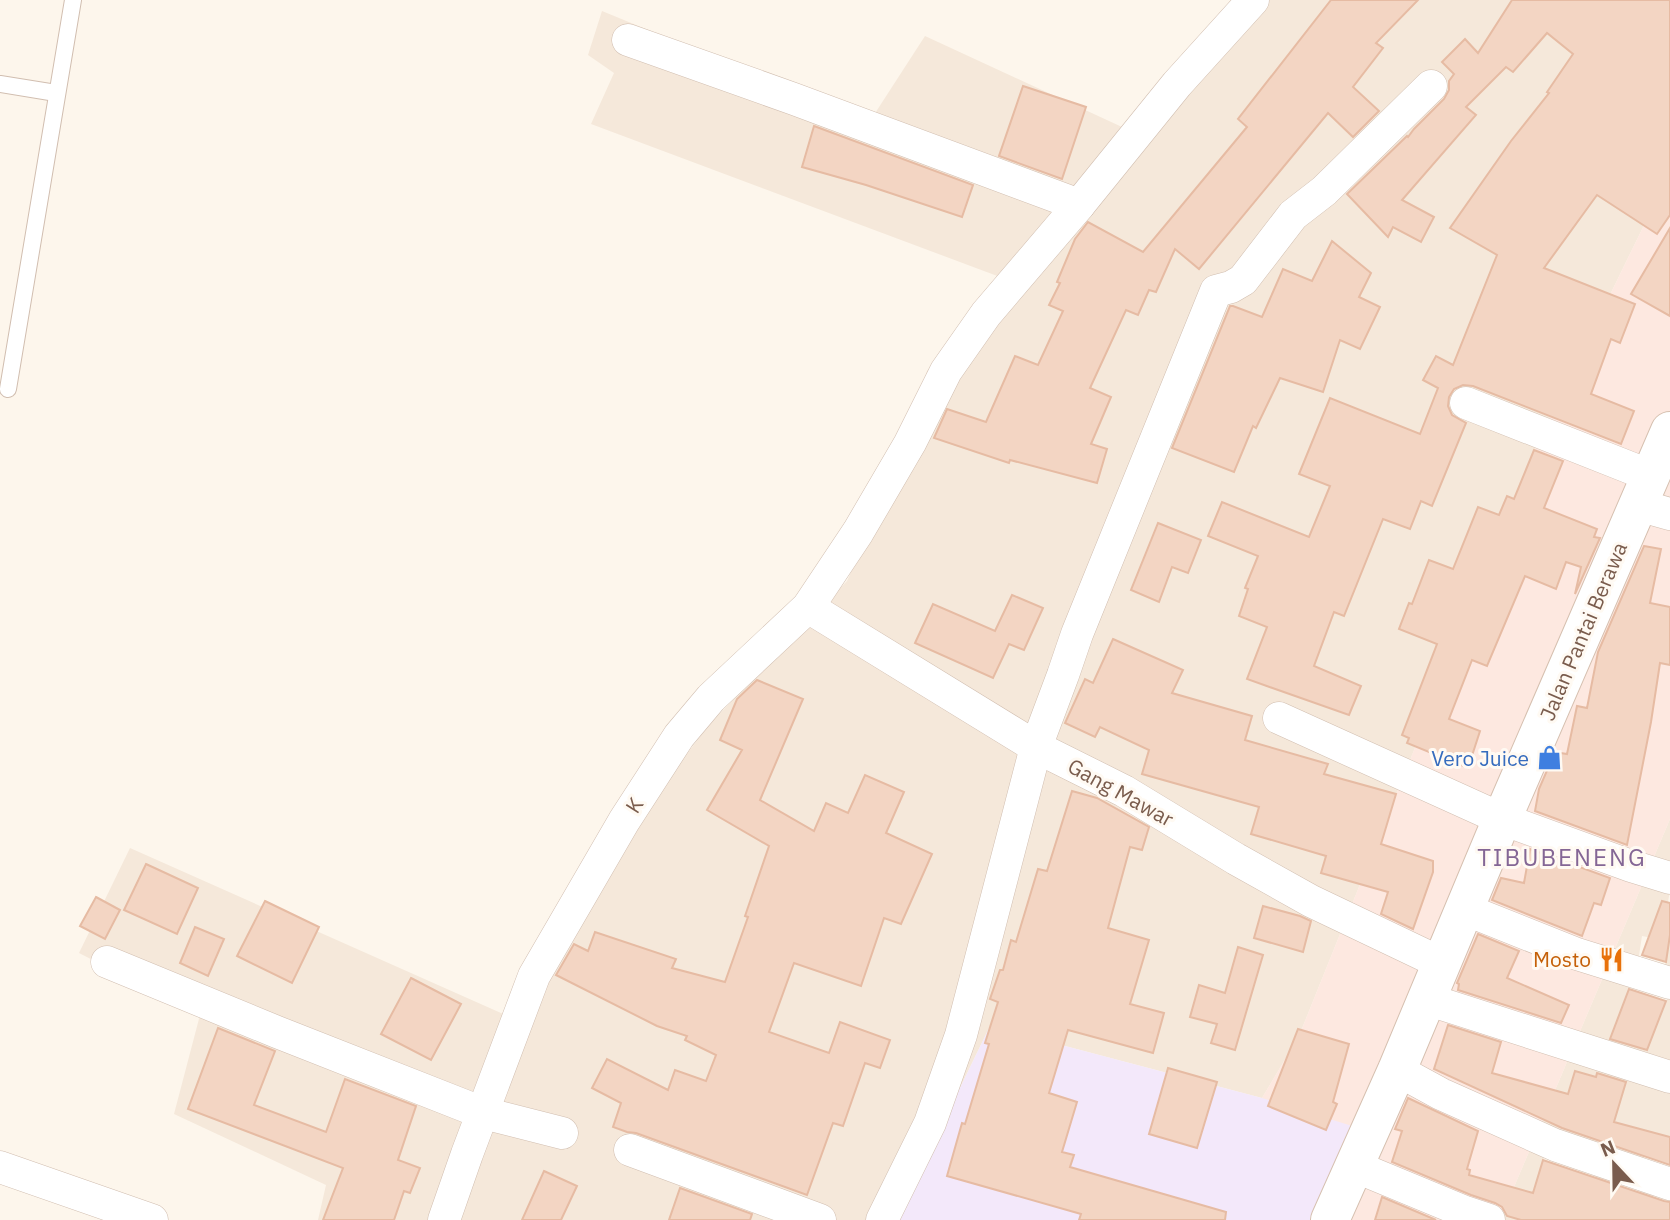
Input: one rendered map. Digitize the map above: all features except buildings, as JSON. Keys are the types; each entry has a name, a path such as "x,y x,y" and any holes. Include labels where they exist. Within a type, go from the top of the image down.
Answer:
{"street":[{"name":"K","path":"444,1220 534,976 631,810 679,736 711,698 808,607 858,532 946,371 986,314 1177,84 1253,0"},
{"path":"628,40 1079,205"},
{"path":"882,1220 930,1123 961,1035 1036,747 1081,621 1216,291 1243,280 1293,215 1324,191 1431,86"},
{"path":"1466,403 1653,498"},
{"name":"Jalan Pantai Berawa","path":"1330,1220 1502,819 1653,498 1670,431"},
{"name":"Gang Mawar","path":"808,607 1036,747 1124,791 1311,901 1441,963"},
{"path":"1279,718 1502,819 1670,878"},
{"path":"1464,909 1577,954 1670,983"},
{"path":"107,962 483,1113 562,1133"},
{"path":"1426,999 1670,1077"},
{"path":"1396,1070 1441,1094 1555,1145 1670,1184"},
{"path":"630,1150 820,1220"},
{"path":"1354,1166 1489,1220"},
{"path":"0,1167 152,1220"}],"lane":[{"path":"8,389 73,0"},
{"path":"0,84 56,93"}],"shaded area":[{"path":"1261,0 1670,0 1670,172 1538,442 1299,1036 1262,1098 990,1026 896,1220 318,1220 326,1185 174,1114 200,1015 79,953 130,848 519,1021 593,878 708,726 847,581 900,465 927,371 1008,280 591,124 614,73 588,55 602,11 870,121 925,36 1135,133"},
{"path":"1670,172 1670,819 1500,1220 1326,1220 1262,1098 1299,1036 1538,442"},
{"path":"1670,819 1670,891 1663,929 1670,931 1670,1137 1651,1132 1642,1164 1654,1192 1646,1220 1628,1220 1640,1186 1615,1177 1603,1211 1552,1220 1500,1220","holes":["1642,936 1669,941 1665,966 1638,962","1632,980 1669,994 1647,1051 1611,1038","1575,1071 1625,1085 1614,1123 1563,1108","1547,1148 1599,1164 1588,1198 1536,1184"]},
{"path":"990,1026 1262,1098 1365,1130 1326,1220 896,1220"}],"place":[{"name":"Vero Juice","path":"1549,758"},
{"name":"Mosto","path":"1611,959"}],"district":[{"name":"TIBUBENENG","path":"1562,857"}]}
